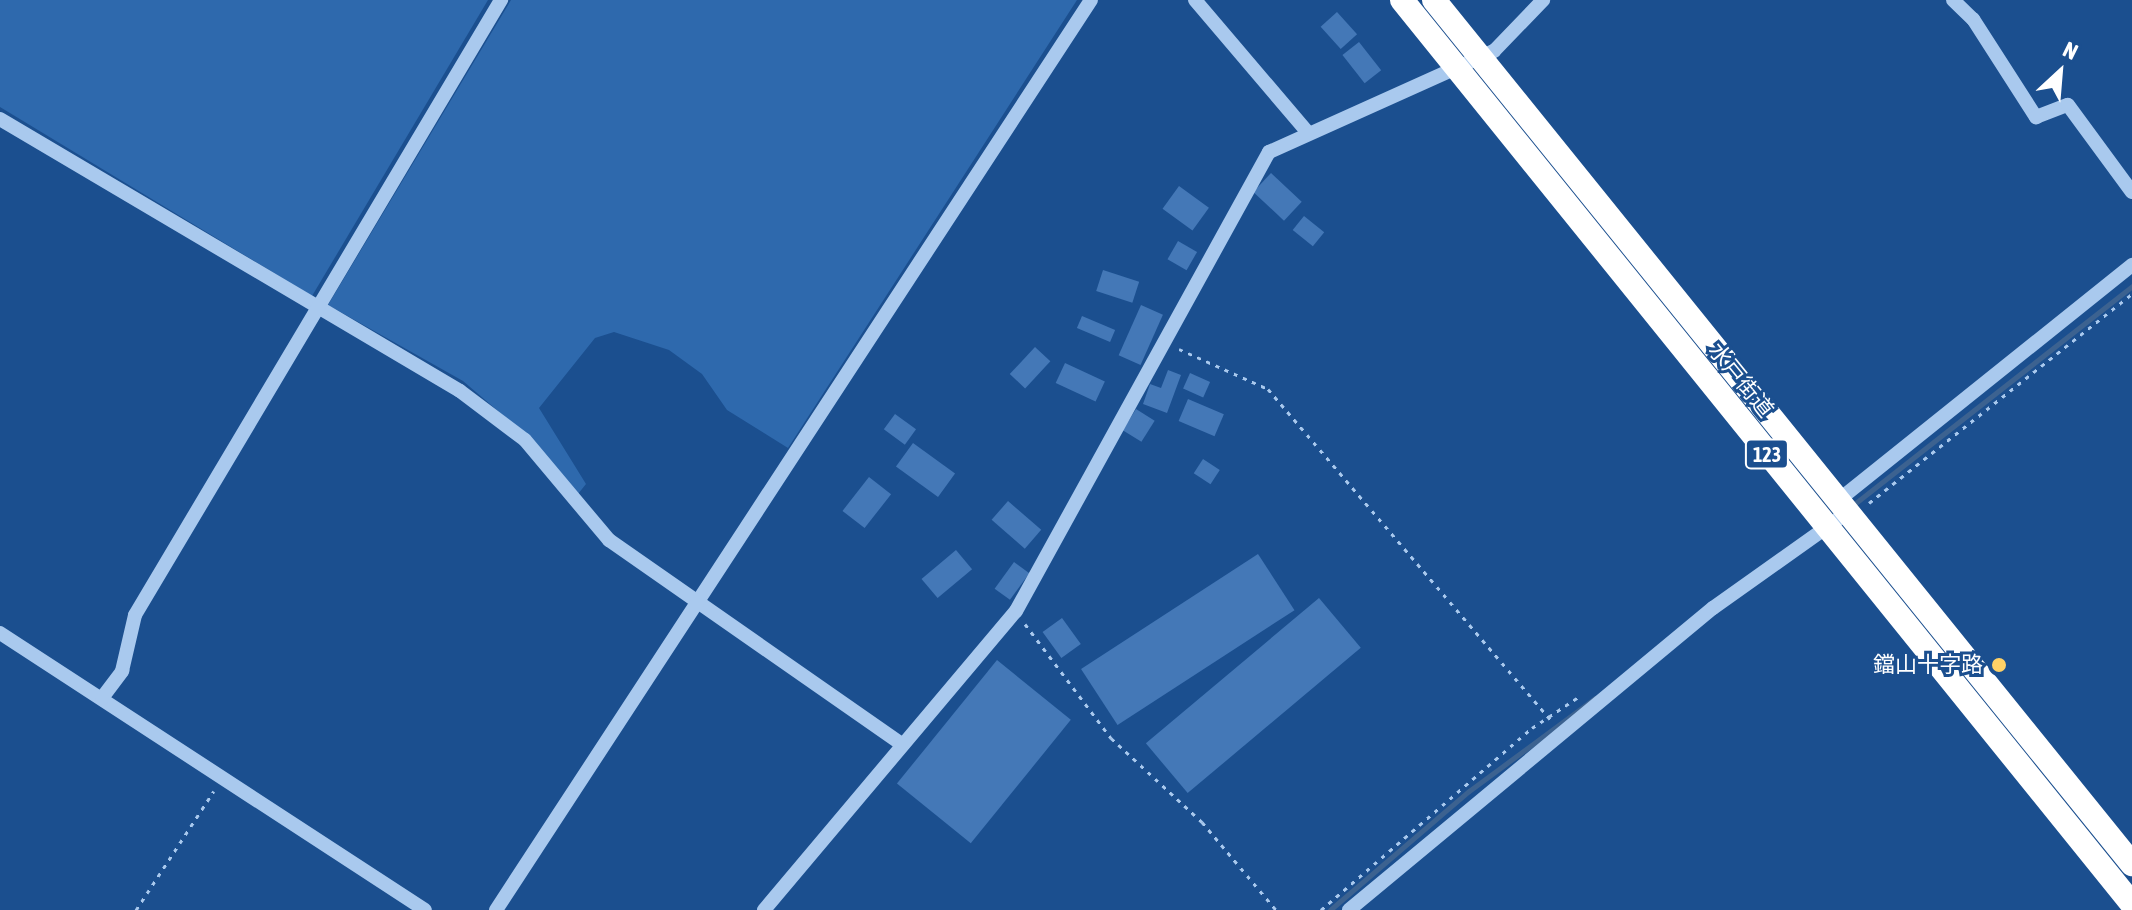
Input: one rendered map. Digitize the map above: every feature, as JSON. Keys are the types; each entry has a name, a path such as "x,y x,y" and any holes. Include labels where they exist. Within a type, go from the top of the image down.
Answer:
{"highway":[{"name":"水戸街道","path":"1402,0 1467,65 1839,516 2132,864"},
{"name":"水戸街道","path":"1435,1 1467,65"},
{"name":"水戸街道","path":"1839,516 2132,904"}],"street":[{"path":"102,698 122,671 135,615 501,0"},
{"path":"496,910 1091,0"},
{"path":"1195,0 1308,133"},
{"path":"764,910 1016,611 1255,170 1269,152 1467,65 1543,0"},
{"path":"1953,0 1973,19 2036,117 2068,105 2132,192"},
{"path":"0,119 316,309 460,391 525,440 609,540 701,600 903,745"},
{"path":"1349,910 1560,731 1839,516 2132,265"},
{"path":"0,633 425,910"}],"path":[{"path":"1839,516 2132,294"},
{"path":"1161,341 1268,389 1560,731"},
{"path":"1016,611 1111,738 1202,822 1276,910"},
{"path":"136,910 222,777"}],"shaded area":[{"path":"0,0 488,0 312,296 0,107"},
{"path":"511,0 1077,0 788,448 727,410 702,374 669,350 614,332 595,338 539,408 586,484 578,494 532,440 463,381 328,305"}],"building":[{"path":"1337,12 1357,34 1341,49 1321,27"},
{"path":"1359,42 1381,70 1365,83 1342,55"},
{"path":"1271,173 1302,202 1284,221 1253,192"},
{"path":"1179,186 1209,208 1192,230 1163,209"},
{"path":"1304,216 1324,232 1313,246 1293,230"},
{"path":"1178,241 1197,252 1187,270 1168,259"},
{"path":"1103,270 1139,282 1132,303 1096,291"},
{"path":"1141,305 1163,315 1141,365 1119,355"},
{"path":"1082,316 1115,330 1110,342 1077,328"},
{"path":"1035,347 1050,361 1025,388 1010,374"},
{"path":"1065,363 1105,382 1096,402 1056,383"},
{"path":"1168,370 1181,375 1167,413 1143,404 1150,384 1161,388"},
{"path":"1190,373 1210,382 1203,397 1183,389"},
{"path":"1188,399 1224,414 1215,436 1179,421"},
{"path":"1136,409 1155,421 1141,442 1123,430"},
{"path":"895,414 916,429 905,445 884,429"},
{"path":"913,443 955,474 938,497 896,466"},
{"path":"1203,459 1220,470 1211,484 1194,473"},
{"path":"869,477 891,494 865,528 843,511"},
{"path":"1008,501 1041,530 1025,549 992,520"},
{"path":"956,550 972,569 938,598 922,579"},
{"path":"1258,554 1294,610 1118,725 1081,669"},
{"path":"1014,562 1029,573 1010,600 995,589"},
{"path":"1319,598 1361,648 1188,793 1146,743"},
{"path":"1062,618 1081,644 1061,658 1043,632"},
{"path":"997,660 1071,720 971,843 897,784"}],"waterway":[{"path":"1853,505 2132,286"},
{"path":"1330,910 1469,791 1595,698"}],"place":[{"name":"鐺山十字路","path":"1999,665"}]}
